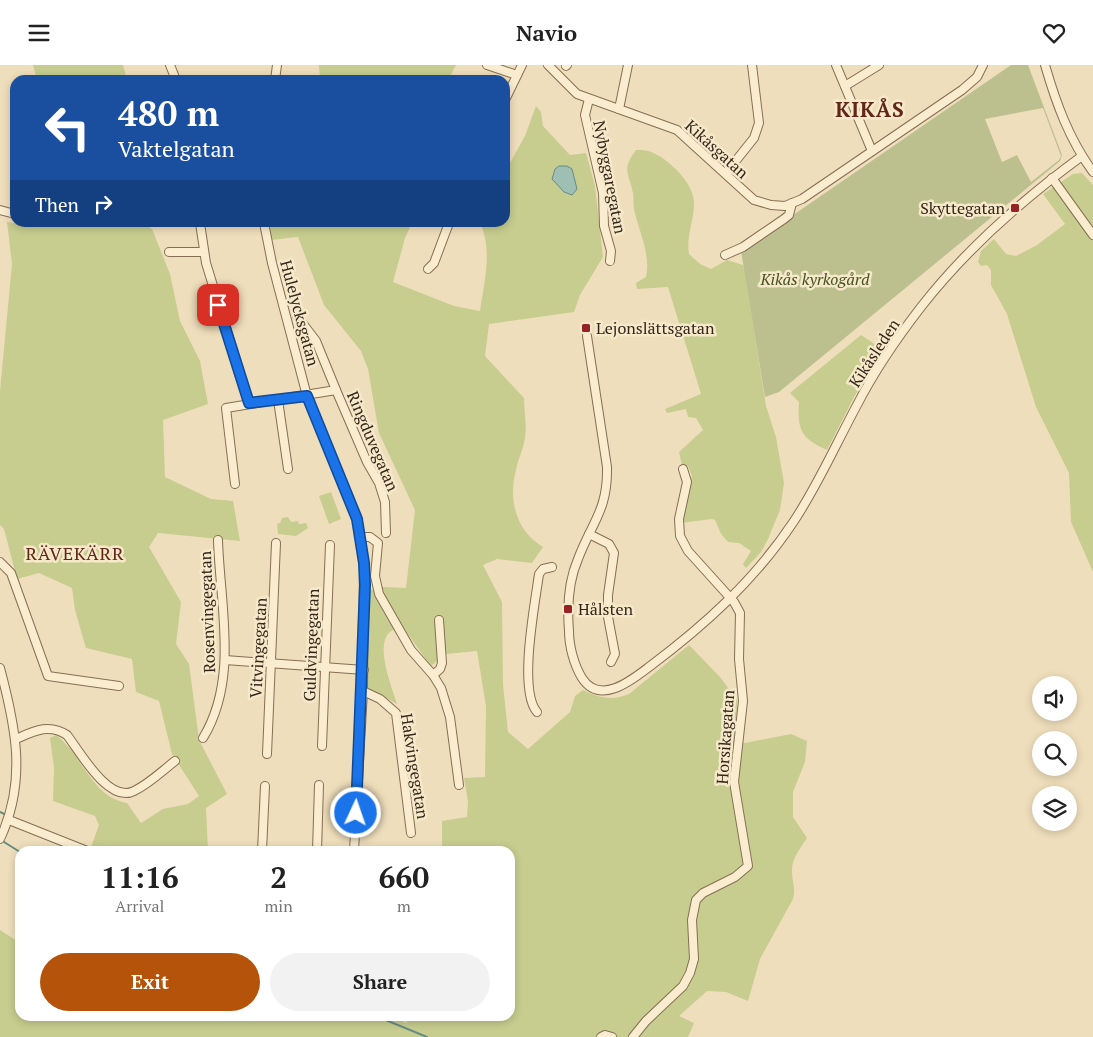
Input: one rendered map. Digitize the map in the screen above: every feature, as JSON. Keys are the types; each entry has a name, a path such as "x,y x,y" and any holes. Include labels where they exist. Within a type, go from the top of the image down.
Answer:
{"street":[{"path":"487,65 517,75"},
{"path":"510,90 522,65"},
{"name":"Kikåsgatan","path":"548,65 570,89 589,99 677,130 754,199 772,205 785,206 792,203"},
{"path":"619,109 628,65"},
{"path":"726,173 754,138 760,123 752,65"},
{"path":"836,65 872,151"},
{"path":"845,86 880,65"},
{"path":"725,255 744,247 784,219 789,215 792,203 802,199 962,90 977,77 984,65"},
{"path":"1045,65 1064,122 1093,172"},
{"name":"Nybyggaregatan","path":"589,99 584,115 603,193 604,226 611,251 610,261"},
{"name":"Kikåsleden","path":"731,599 763,564 794,521 872,379 890,349 920,308 985,236 1052,178 1082,156"},
{"path":"1052,178 1093,235"},
{"path":"201,227 204,252 249,403"},
{"name":"Hulelycksgatan","path":"265,227 272,263 307,396 350,497 360,537 365,585 364,670 354,846"},
{"path":"428,269 434,263 448,227"},
{"path":"169,252 204,252"},
{"name":"Ringduvegatan","path":"297,316 316,341 367,462 380,483 385,503 386,533"},
{"path":"587,336 606,461 608,489 572,574 567,601 572,653 581,676 592,687 611,690 627,684 695,631 731,599 693,557 680,536 679,519 686,492 683,469"},
{"path":"235,484 226,408 336,390"},
{"path":"278,400 288,469"},
{"path":"589,534 610,545 614,553 608,595 608,617 615,654 611,662"},
{"path":"360,537 370,537 378,543 375,576 379,595 411,649 433,675 441,689 450,717 459,785"},
{"name":"Rosenvingegatan","path":"203,738 220,700 225,660 218,540"},
{"name":"Vitvingegatan","path":"266,754 276,543"},
{"name":"Guldvingegatan","path":"322,746 330,545"},
{"path":"0,562 11,573 48,676 119,686"},
{"path":"537,712 531,704 529,691 531,627 539,574 545,567 552,567"},
{"name":"Horsikagatan","path":"634,1037 646,1021 683,985 690,973 694,959 692,920 696,900 703,893 735,877 748,866 734,782 743,701 740,659 740,613 731,599"},
{"path":"433,675 440,669 442,663 439,620"},
{"path":"225,660 364,670"},
{"path":"0,669 16,739 17,780 9,820 0,839"},
{"name":"Hakvingegatan","path":"363,691 380,699 396,713 411,833"},
{"path":"16,739 47,727 60,730 67,735 106,787 122,793 133,791 176,761"},
{"path":"317,846 319,785"},
{"path":"262,846 266,786"},
{"path":"9,820 74,846"},
{"path":"601,1037 605,1035 612,1037"}],"green space":[{"path":"33,65 123,65 126,75 36,75"},
{"path":"319,65 456,65 451,75 320,75"},
{"name":"Kikås kyrkogård","path":"1011,65 1028,65 1062,155 1060,161 779,392 765,397 741,251","holes":["1043,108 1061,156 1059,160 1031,182 1017,155 1002,162 985,119"]},
{"path":"536,106 541,112 543,126 570,155 586,153 595,186 603,257 580,295 574,312 489,324 485,356 524,398 525,437 517,466 513,492 516,514 526,532 543,547 532,563 497,559 483,565 502,602 503,685 508,732 528,749 570,712 575,696 583,690 606,698 629,694 689,645 720,677 737,700 736,739 745,743 791,734 807,741 805,762 793,792 793,817 807,838 793,862 793,899 760,959 748,1001 726,992 707,991 679,1016 694,1023 688,1037 0,1037 0,930 15,940 15,1021 402,1021 406,1023 407,1021 515,1021 515,846 442,846 442,821 467,817 468,802 464,778 485,777 486,706 477,651 446,654 431,666 402,626 388,634 384,649 386,668 397,704 368,688 367,591 383,587 406,588 415,510 379,433 368,369 361,351 324,305 298,237 271,240 270,227 410,227 405,238 393,282 454,306 480,311 487,256 481,227 510,227 510,163 525,136"},
{"path":"636,150 649,151 658,155 680,173 690,188 694,204 688,247 689,254 700,264 711,269 727,260 743,265 766,406 776,437 784,483 780,510 768,539 761,552 746,568 743,564 751,551 739,543 728,542 721,534 715,520 681,523 692,476 688,466 682,465 679,452 703,430 696,418 688,417 686,409 667,413 665,409 701,394 668,287 637,289 636,283 646,277 647,260 634,209 633,193 627,171 631,157"},
{"path":"1082,173 1093,185 1093,572 1071,522 1069,473 1036,407 1007,314 991,285 991,270 987,265 981,266 978,262 981,251 994,239 1006,254 1016,256 1037,245 1065,224 1043,194 1073,174"},
{"path":"7,222 10,222 10,227 149,227 152,229 170,274 180,321 200,361 208,404 163,420 165,477 211,499 233,501 240,541 158,533 149,547 181,602 176,644 189,664 199,740 227,794 206,808 208,846 91,846 99,825 95,816 53,801 54,768 50,738 56,735 65,743 96,784 105,793 127,803 141,823 163,809 188,804 199,796 172,754 159,701 136,692 132,659 86,648 75,610 72,588 39,573 17,579 4,529 0,525 0,391 12,264"},
{"path":"861,335 884,350 854,397 827,450 811,441 802,432 799,420 799,402 790,393"},
{"path":"331,492 341,519 329,524 319,496"},
{"path":"288,517 291,522 306,523 308,528 296,536 278,534 277,524 280,523 282,518"}],"water":[{"path":"559,166 567,166 572,169 577,189 572,195 564,192 552,179 555,169"}],"waterway":[{"path":"0,812 6,815"},
{"path":"4,842 15,849"},
{"path":"388,1021 427,1037"}],"place":[{"name":"Skyttegatan","path":"1015,208"},
{"name":"Lejonslättsgatan","path":"586,328"},
{"name":"Hålsten","path":"568,609"}],"district":[{"name":"KIKÅS","path":"870,109"},
{"name":"RÄVEKÄRR","path":"75,553"}],"route":[{"path":"218,305 249,403 307,396 327,447 350,497 357,519 364,563 365,585 363,691 356,813"}]}
